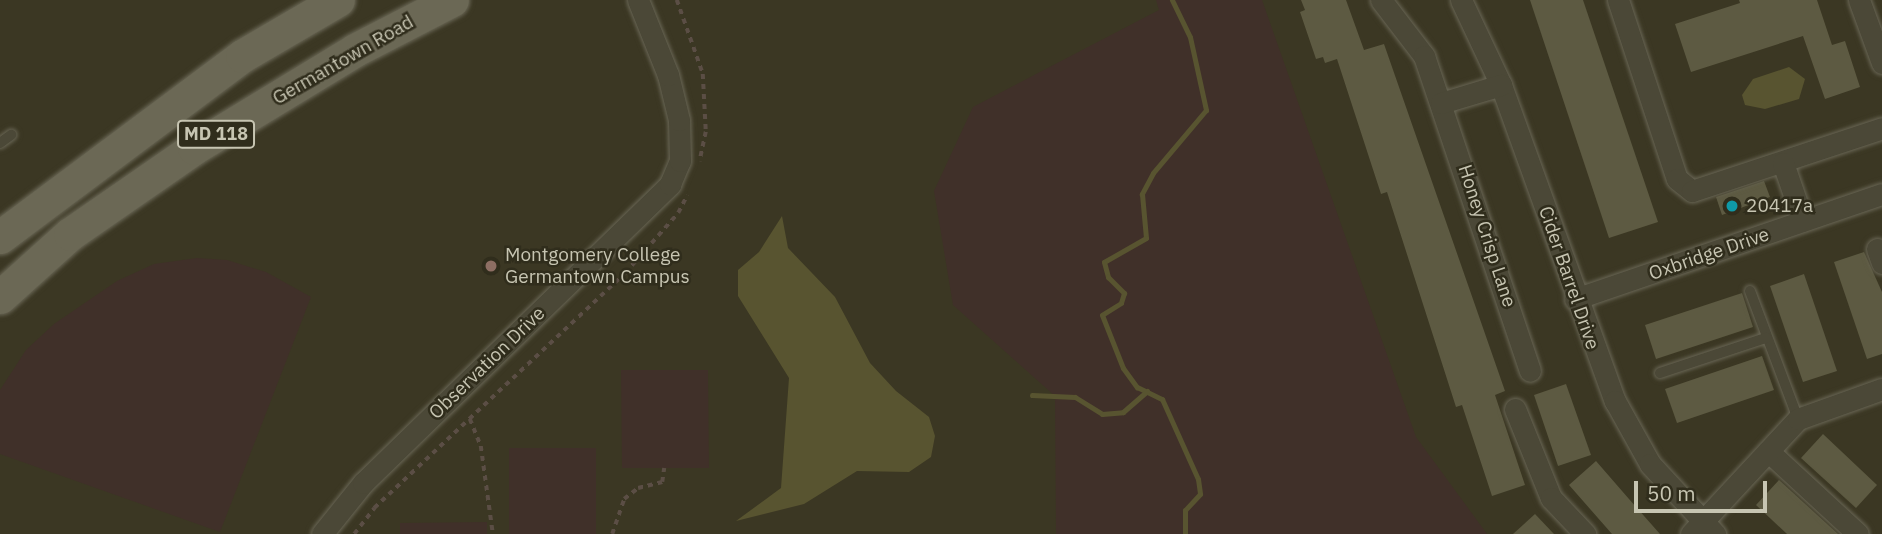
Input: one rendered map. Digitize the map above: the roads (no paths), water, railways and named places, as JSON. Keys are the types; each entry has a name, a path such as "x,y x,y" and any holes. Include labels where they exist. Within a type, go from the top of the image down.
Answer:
{"main road":[{"name":"MD 118","path":"0,237 242,56 338,0"},
{"name":"Germantown Road","path":"0,297 70,234 194,148 355,50 452,0"}],"street":[{"name":"Observation Drive","path":"321,534 363,482 670,184 680,161 679,120 668,75 638,0"},
{"name":"Honey Crisp Lane","path":"1381,0 1424,56 1531,371"},
{"name":"Cider Barrel Drive","path":"1461,0 1501,85 1575,299 1636,444 1703,530"},
{"path":"1618,0 1677,179 1692,191 1882,128"},
{"path":"1859,0 1882,63"},
{"path":"1441,103 1501,85"},
{"path":"1783,163 1803,221"},
{"name":"Oxbridge Drive","path":"1575,299 1882,194"},
{"path":"1703,530 1798,419 1882,389"},
{"path":"1515,409 1551,498 1585,534"},
{"path":"1768,451 1858,534"}],"lane":[{"path":"0,143 11,135"},
{"path":"1750,291 1798,419"},
{"path":"1660,373 1766,338"}],"waterway":[{"path":"1172,0 1190,37 1206,110 1153,173 1142,194 1146,238 1104,262 1108,277 1124,293 1121,303 1102,315 1123,368 1137,387 1162,399 1198,479 1200,494 1185,510 1185,534"},
{"path":"1032,395 1075,397 1102,414 1123,412 1147,391"}],"place":[{"name":"20417a","path":"1732,206"},
{"name":"Montgomery College Germantown Campus","path":"491,266"}]}
